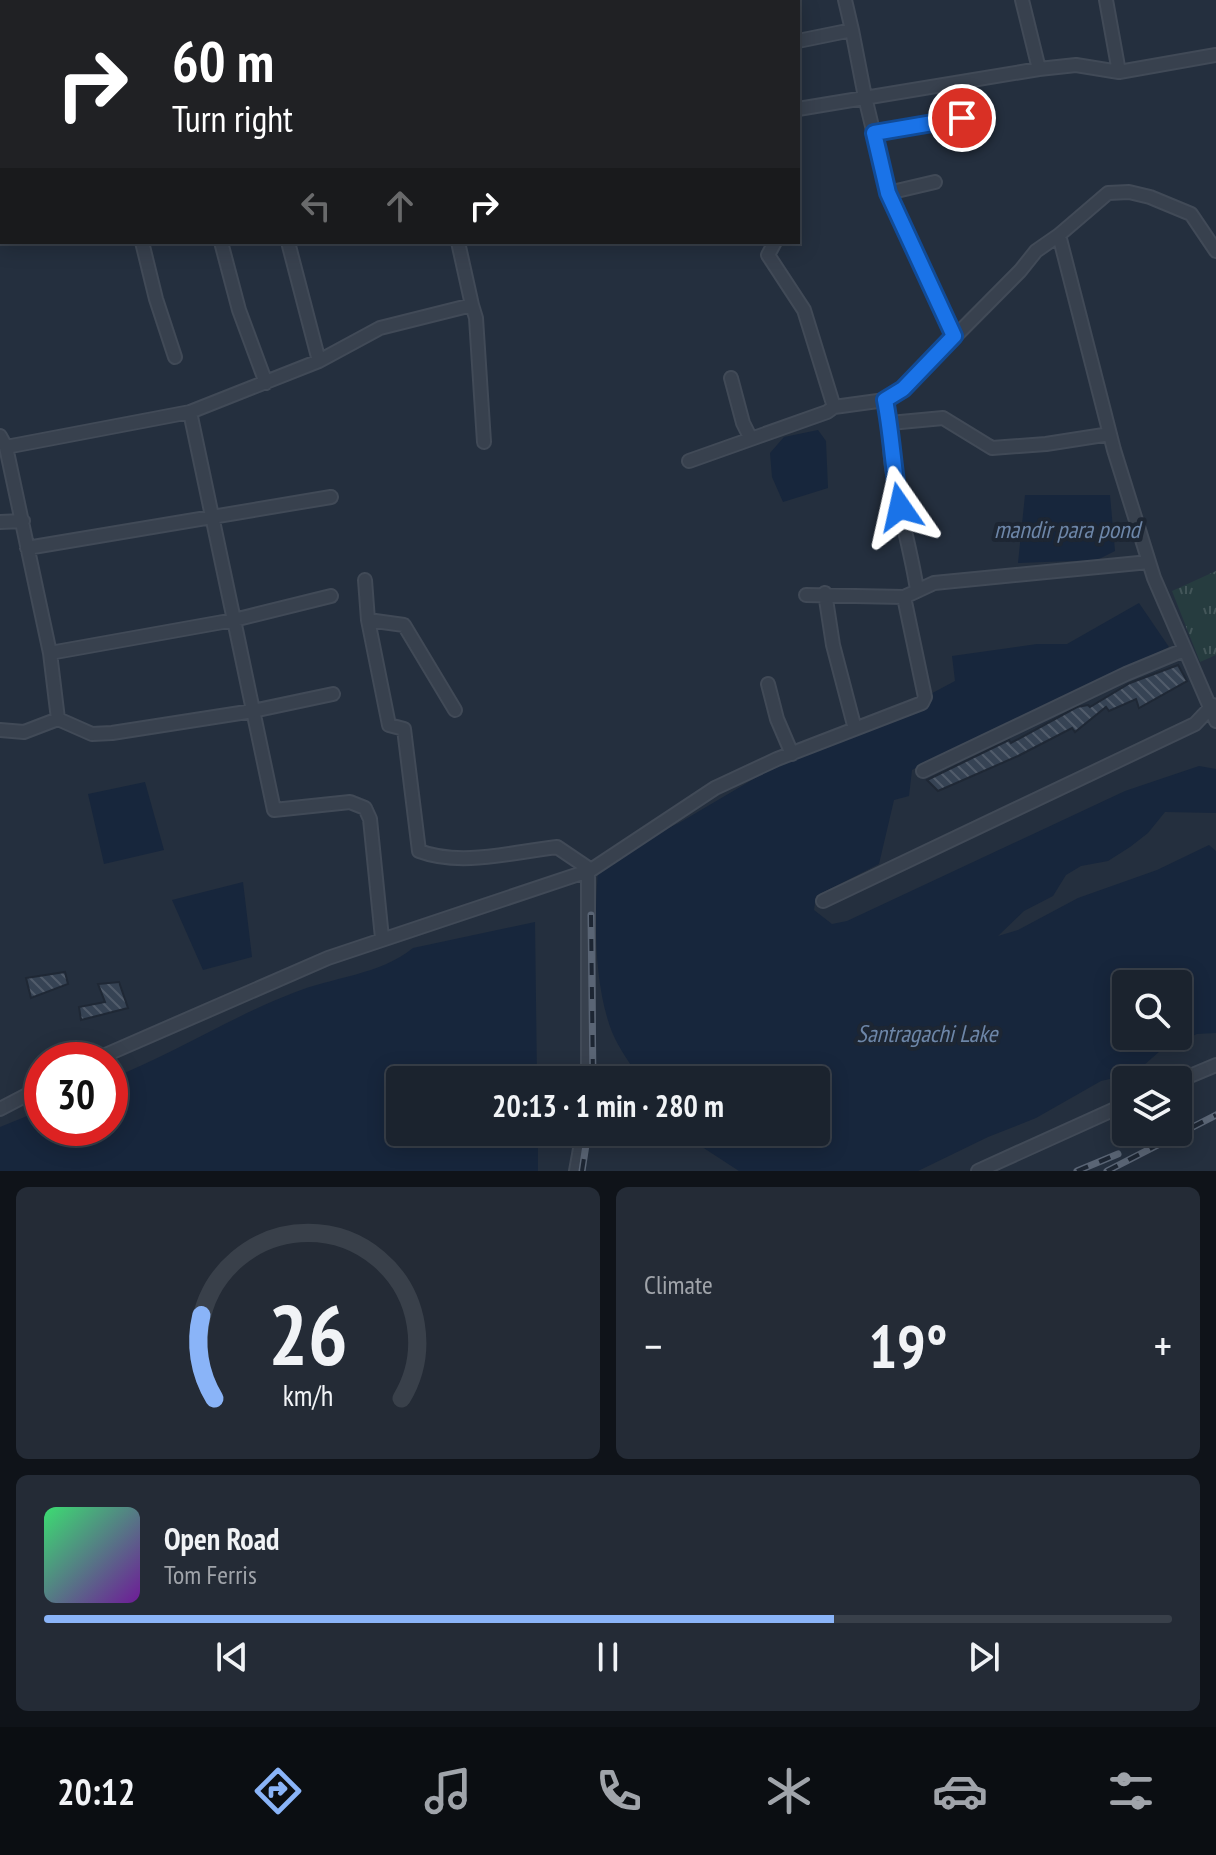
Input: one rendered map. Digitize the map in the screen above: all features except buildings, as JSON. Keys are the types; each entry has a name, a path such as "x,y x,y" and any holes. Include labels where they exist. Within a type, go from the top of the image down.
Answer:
{"street":[{"path":"845,0 888,193 954,336"},
{"path":"1022,0 1039,69"},
{"path":"1106,0 1119,72"},
{"path":"800,41 852,30"},
{"path":"800,109 1039,69 1076,65 1119,72 1216,55"},
{"path":"874,133 962,118"},
{"path":"888,193 935,182"},
{"path":"689,461 834,407 885,400 903,389 1036,251 1108,193 1129,192 1150,197 1191,214 1216,251"},
{"path":"1059,235 1110,434 1149,562 1171,621 1213,706 1216,721"},
{"path":"142,244 175,357"},
{"path":"222,244 239,310 266,383"},
{"path":"289,244 319,361"},
{"path":"458,244 476,318 484,442"},
{"path":"774,244 768,255 804,310 834,407"},
{"path":"58,719 50,653 3,441 190,412 319,361 380,328 472,305"},
{"path":"731,378 750,437"},
{"path":"885,400 890,423 892,466 911,546 917,590"},
{"path":"190,412 274,810 350,802 365,808 370,819 382,938"},
{"path":"890,423 943,418 992,448 1110,434"},
{"path":"27,548 331,497"},
{"path":"0,522 22,521"},
{"path":"806,595 904,597 934,583 1149,562"},
{"path":"365,580 368,620 389,725 404,729 419,851 439,859 458,859 557,847 590,870"},
{"path":"825,593 833,645 855,729"},
{"path":"50,653 234,620 331,596"},
{"path":"128,1045 246,992 382,938 590,870 715,788 922,703 925,697 904,597"},
{"path":"368,620 404,625 455,710"},
{"path":"923,771 1126,674 1184,650"},
{"path":"768,684 777,719 792,754"},
{"path":"0,730 24,732 58,719 92,734 253,711 333,694"},
{"path":"823,901 1195,724 1213,706"},
{"path":"588,1066 590,870"},
{"path":"1192,1075 1216,1065"},
{"path":"0,1109 24,1096"},
{"path":"978,1171 1112,1110"},
{"path":"576,1171 580,1146"}],"green space":[{"path":"1216,571 1216,655 1200,662 1172,591"}],"water":[{"path":"818,430 826,441 828,488 783,502 772,477 770,453 784,437"},
{"name":"mandir para pond","path":"1025,495 1110,495 1115,551 1097,560 1018,563"},
{"name":"Santragachi Lake","path":"1139,603 1169,647 912,770 909,796 894,800 879,864 816,896 814,910 832,924 847,921 1125,791 1199,766 1216,769 1216,813 1165,812 1148,833 1108,861 1081,866 1066,875 1053,896 1024,911 998,936 1018,930 1078,898 1157,870 1209,845 1216,851 1216,1033 1192,1036 1192,970 1112,970 1112,1050 1162,1050 1142,1066 1112,1066 1112,1078 1101,1081 1036,1118 918,1171 739,1171 701,1146 830,1146 830,1066 632,1066 612,1032 601,992 596,924 599,860 679,823 762,774 876,723 955,681 952,656 1037,644 1067,644"},
{"path":"145,782 164,850 104,864 88,794"},
{"path":"243,882 252,957 203,970 172,900"},
{"path":"535,922 537,1066 386,1066 386,1146 538,1146 538,1171 0,1171 0,1127 24,1117 24,1146 128,1146 128,1071 270,1003 386,964 413,948"}],"railway":[{"path":"591,915 593,1066"},
{"path":"1107,1171 1216,1115"},
{"path":"582,1171 586,1146"},
{"path":"1077,1171 1118,1154"}],"route":[{"path":"900,507 885,400 903,389 954,336 888,193 874,133 962,118"}]}
